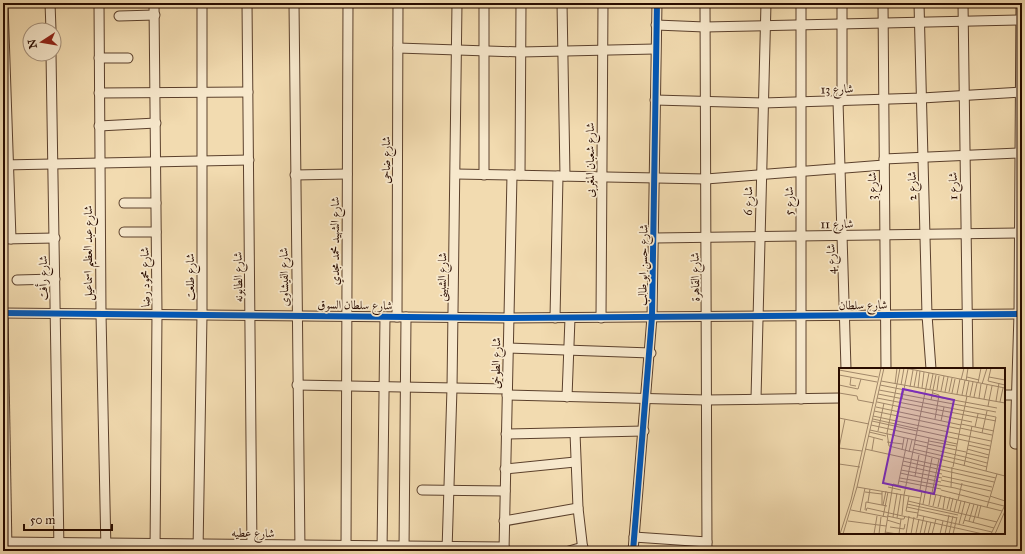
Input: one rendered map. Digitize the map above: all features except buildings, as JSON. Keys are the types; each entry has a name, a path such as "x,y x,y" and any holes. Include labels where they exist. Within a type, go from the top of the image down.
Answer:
{"street":[{"path":"3,3 7,239 55,238"},
{"path":"50,3 51,22"},
{"name":"شارع عبد العظيم اسماعيل","path":"99,3 101,314 106,547"},
{"name":"شارع محمود رضا","path":"154,3 157,314 155,547"},
{"name":"شارع طلعت","path":"198,548 202,315 202,3"},
{"name":"شارع الطابونه","path":"247,3 252,548"},
{"name":"شارع الفيشاوى","path":"294,3 297,385 300,548"},
{"name":"شارع الشهيد محمد مجدي","path":"346,548 348,3"},
{"name":"شارع ضاحى","path":"398,3 402,317 405,387 404,549"},
{"name":"شارع الشبينى","path":"447,549 454,317 457,3"},
{"path":"484,3 484,175"},
{"name":"شارع الطوخى","path":"504,549 508,348 521,52 521,3"},
{"path":"555,318 561,176 563,52 562,3"},
{"name":"شارع شعبان المغربى","path":"601,318 603,3"},
{"name":"شارع حسن ابو طالب","path":"633,551 647,399 652,317 655,238 655,50 657,3"},
{"name":"شارع القاهرة","path":"705,3 707,546"},
{"name":"شارع 6","path":"756,399 766,3"},
{"name":"شارع 5","path":"801,3 801,399"},
{"name":"شارع 4","path":"842,3 840,168 846,368"},
{"name":"شارع 3","path":"883,3 886,368"},
{"name":"شارع 2","path":"919,3 927,315 931,368"},
{"name":"شارع 1","path":"963,3 966,315 968,368"},
{"path":"1019,444 1018,398 1021,314 1021,3"},
{"path":"118,16 155,15"},
{"path":"656,25 705,27 1021,20"},
{"path":"398,48 485,52 602,52 655,50"},
{"path":"99,58 128,58"},
{"name":"شارع رأفت","path":"51,62 59,547"},
{"path":"99,93 248,92"},
{"name":"شارع 13","path":"655,100 706,103 763,103 883,100 1021,92"},
{"path":"100,126 156,123"},
{"path":"456,174 706,179 840,168 923,158 1020,153"},
{"path":"6,165 249,160"},
{"path":"295,175 347,174"},
{"path":"124,203 156,203"},
{"path":"124,232 156,232"},
{"name":"شارع 11","path":"655,238 759,238 1020,232"},
{"path":"17,280 55,279"},
{"path":"3,313 6,545"},
{"name":"شارع سلطان السوق","path":"3,313 509,318 707,317"},
{"name":"شارع سلطان","path":"707,317 1021,314"},
{"path":"382,549 385,317"},
{"path":"567,397 570,318"},
{"path":"508,348 650,353"},
{"path":"297,385 452,388 567,397 647,399 706,400 839,398"},
{"path":"1005,395 1018,398"},
{"path":"506,434 644,431"},
{"path":"569,551 583,549 578,508 575,433"},
{"path":"506,469 575,462"},
{"path":"422,490 505,492"},
{"path":"504,521 578,508"},
{"path":"634,537 707,546"},
{"name":"شارع عطيه","path":"6,545 59,547 504,549"}],"cycle path":[{"path":"633,551 652,317 657,3"},
{"path":"3,313 509,318 1022,314"}]}
